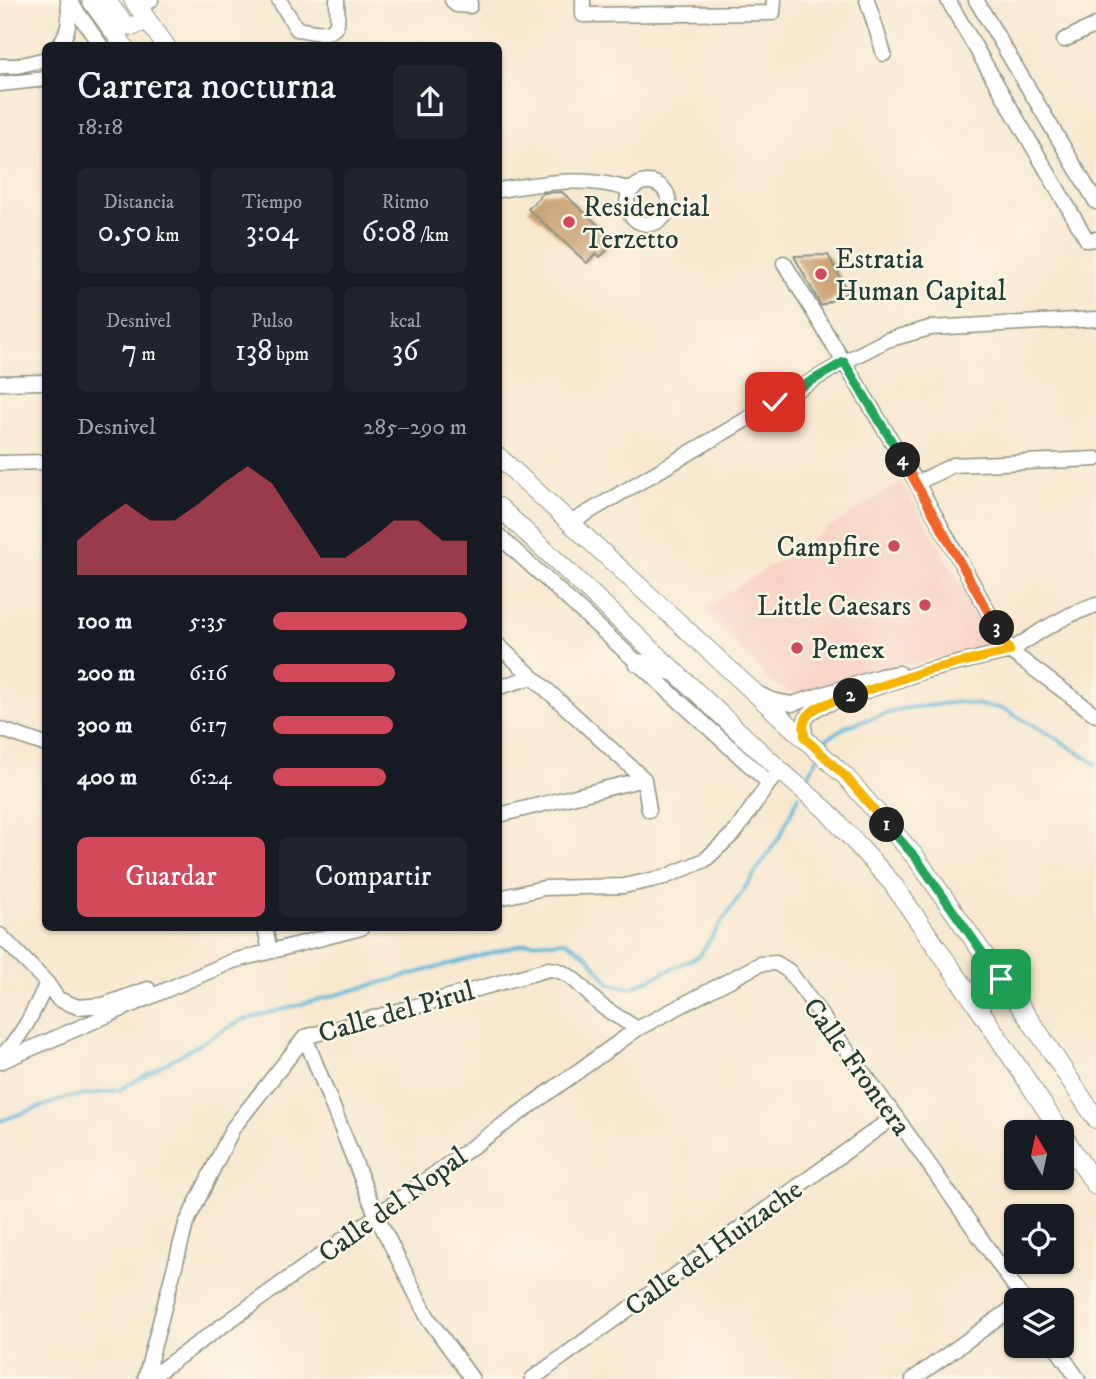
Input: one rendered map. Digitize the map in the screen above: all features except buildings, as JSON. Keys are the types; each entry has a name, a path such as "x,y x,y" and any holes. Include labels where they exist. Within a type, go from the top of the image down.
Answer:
{"main road":[{"path":"91,0 121,42"},
{"path":"106,0 125,25 134,26 143,7"},
{"path":"143,7 164,42"},
{"path":"502,460 846,777 917,859 1096,1119"},
{"path":"502,510 675,671 782,778 826,810 892,883 1053,1120"},
{"path":"638,663 675,671"},
{"path":"1074,1152 1096,1186"}],"street":[{"path":"61,42 71,18 68,0"},
{"path":"68,0 98,42"},
{"path":"278,0 297,29 327,33 334,30 337,24 337,0"},
{"path":"452,0 456,5 470,6 470,0"},
{"path":"583,0 583,15 773,13 774,0"},
{"path":"867,0 884,54"},
{"path":"948,0 1087,240 1096,239"},
{"path":"976,0 1096,202"},
{"path":"1064,40 1096,25"},
{"path":"0,66 17,66 42,60"},
{"path":"0,84 42,79"},
{"path":"502,190 584,181 631,190"},
{"path":"784,263 917,483 1010,651 1096,715"},
{"path":"570,523 844,362 887,340 930,328 1096,319"},
{"path":"0,383 42,382"},
{"path":"0,393 42,391"},
{"path":"917,483 953,465 1096,459"},
{"path":"0,463 42,462"},
{"path":"502,542 638,663 782,778 736,831 705,860 665,877 624,886 544,888 502,897"},
{"path":"805,738 803,724 808,715 819,707 925,671 1010,651 1062,620 1096,605"},
{"path":"502,649 644,779 649,810"},
{"path":"752,691 772,700 792,704 881,676 925,671"},
{"path":"502,686 533,677"},
{"path":"0,729 42,744"},
{"path":"502,814 644,779"},
{"path":"266,931 270,951"},
{"path":"0,1062 233,961 349,931"},
{"path":"0,935 47,983 58,999 78,1007 103,1005 152,988 196,977"},
{"name":"Calle Frontera","path":"637,1029 760,964 776,964 789,971 895,1115 1016,1288"},
{"name":"Calle del Pirul","path":"146,1379 186,1224 233,1128 305,1037 549,969 559,969 567,974 602,1006 637,1029"},
{"path":"0,1057 22,1033 47,983"},
{"name":"Calle del Nopal","path":"146,1379 637,1029"},
{"path":"305,1037 376,1215 428,1318 472,1379"},
{"name":"Calle del Huizache","path":"532,1379 895,1115"},
{"path":"913,1379 1004,1314"},
{"path":"1064,1358 1079,1379"}],"shaded area":[{"path":"901,482 992,634 988,647 918,664 878,667 800,694 771,683 704,608"}],"waterway":[{"path":"822,748 826,739 847,726 902,709 959,702 1004,709 1096,764"},
{"path":"805,782 817,758"},
{"path":"0,1121 66,1098 119,1090 240,1021 527,943 566,941 588,956 610,984 631,988 699,956 780,836 799,796"}],"place":[{"name":"Residencial Terzetto","path":"569,222"},
{"name":"Estratia Human Capital","path":"821,274"},
{"name":"Campfire","path":"894,546"},
{"name":"Little Caesars","path":"925,605"},
{"name":"Pemex","path":"797,648"}],"route":[{"path":"775,402 844,362 917,483 1010,651 925,671 819,707 808,715 803,724 805,738 846,777 917,859 1001,979"}]}
